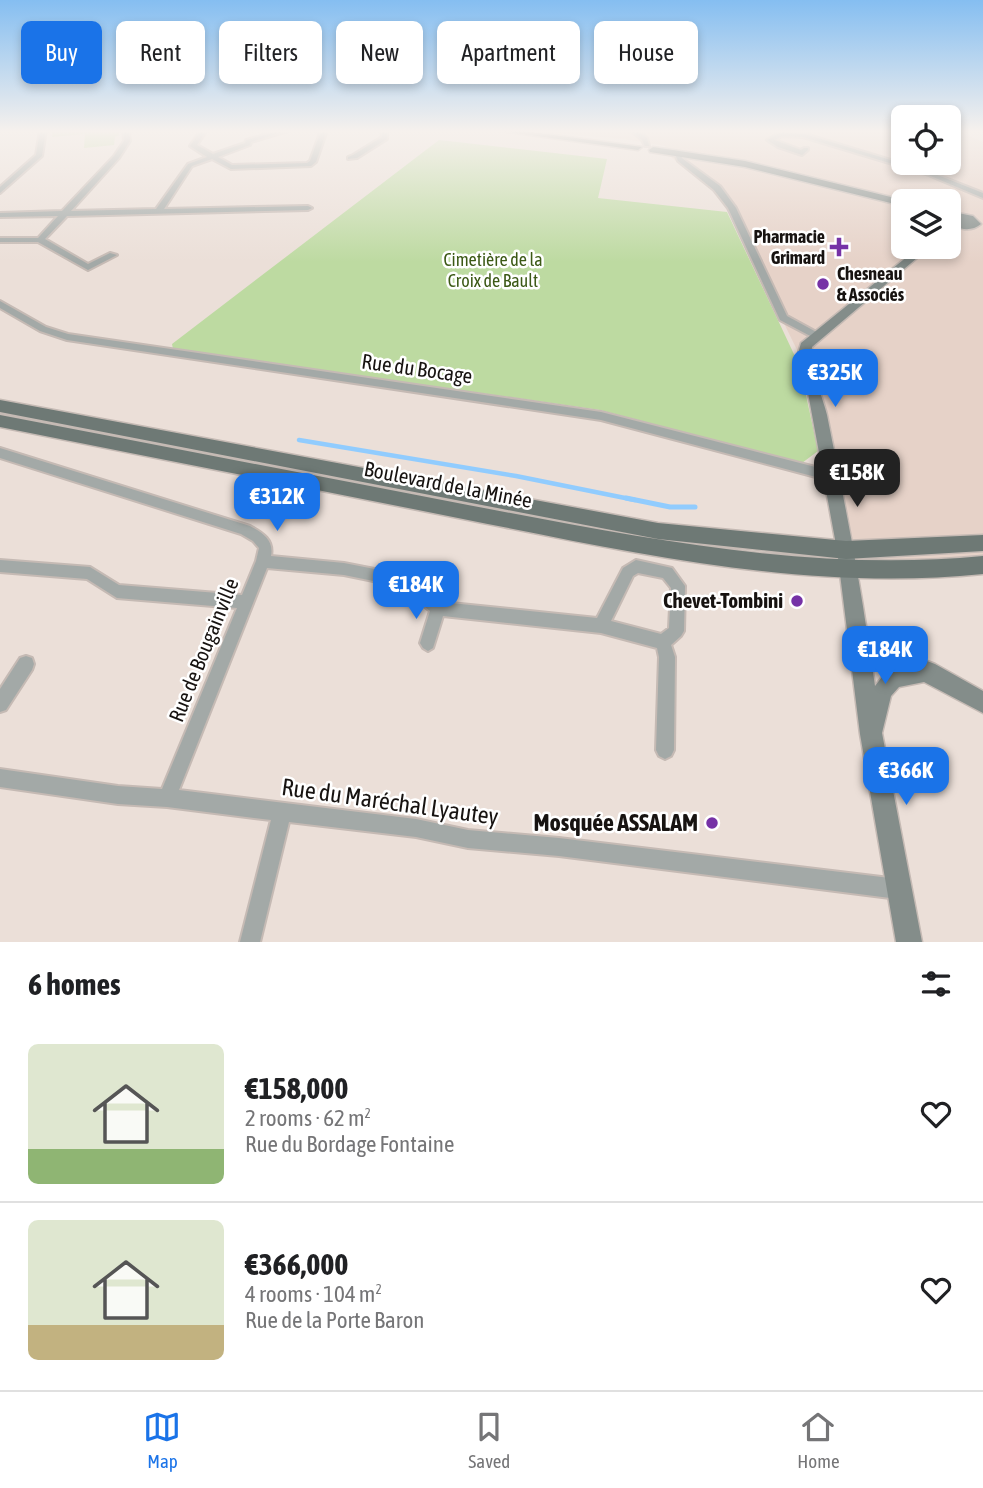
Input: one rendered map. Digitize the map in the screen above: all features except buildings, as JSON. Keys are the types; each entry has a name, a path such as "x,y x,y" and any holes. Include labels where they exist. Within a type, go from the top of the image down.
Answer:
{"main road":[{"name":"Boulevard de la Minée","path":"0,406 657,531 847,559"},
{"name":"Boulevard de la Minée","path":"0,422 641,546 739,561 847,559"},
{"path":"847,559 983,543"},
{"path":"847,559 895,571 983,565"}],"street":[{"path":"0,191 19,174"},
{"path":"40,240 102,174"},
{"path":"158,212 184,174"},
{"path":"698,174 717,188 732,208 783,318 817,336"},
{"path":"788,174 891,200"},
{"path":"930,174 983,196"},
{"path":"0,215 308,208"},
{"path":"0,240 8,232"},
{"path":"0,240 40,240 88,267 113,255"},
{"path":"906,259 806,346 804,357 815,393 847,559 871,734 909,942"},
{"name":"Rue du Bocage","path":"0,304 43,329 67,338 601,416 831,476"},
{"name":"Rue de Bougainville","path":"0,453 245,530 258,537 266,547 263,561 167,798"},
{"path":"263,561 344,569 395,579 414,589 438,609 601,626 663,642"},
{"path":"0,566 90,573 117,591 246,602"},
{"path":"601,626 628,572 636,566 667,572 678,586 676,631 663,642"},
{"path":"428,643 438,609"},
{"path":"663,642 667,657 665,750"},
{"path":"858,645 891,655 928,671 983,702"},
{"path":"0,705 26,664"},
{"path":"871,734 883,690 890,682 897,677 928,671"},
{"name":"Rue du Maréchal Lyautey","path":"0,778 118,795 167,798 415,828 468,839 559,847 898,889"},
{"path":"250,942 282,812"}],"shaded area":[{"path":"693,174 983,174 983,555 957,559 846,560 823,449 799,354 732,217 712,189"}],"green space":[{"name":"Cimetière de la Croix de Bault","path":"395,174 604,174 598,198 727,212 800,367 818,451 802,463 600,410 173,349 172,344"}],"waterway":[{"path":"299,440 516,476 635,500"},
{"path":"626,498 670,507 695,507"}],"place":[{"name":"Pharmacie Grimard","path":"839,247"},
{"name":"Chesneau & Associés","path":"823,284"},
{"name":"Chevet-Tombini","path":"797,601"},
{"name":"Mosquée ASSALAM","path":"712,823"}]}
